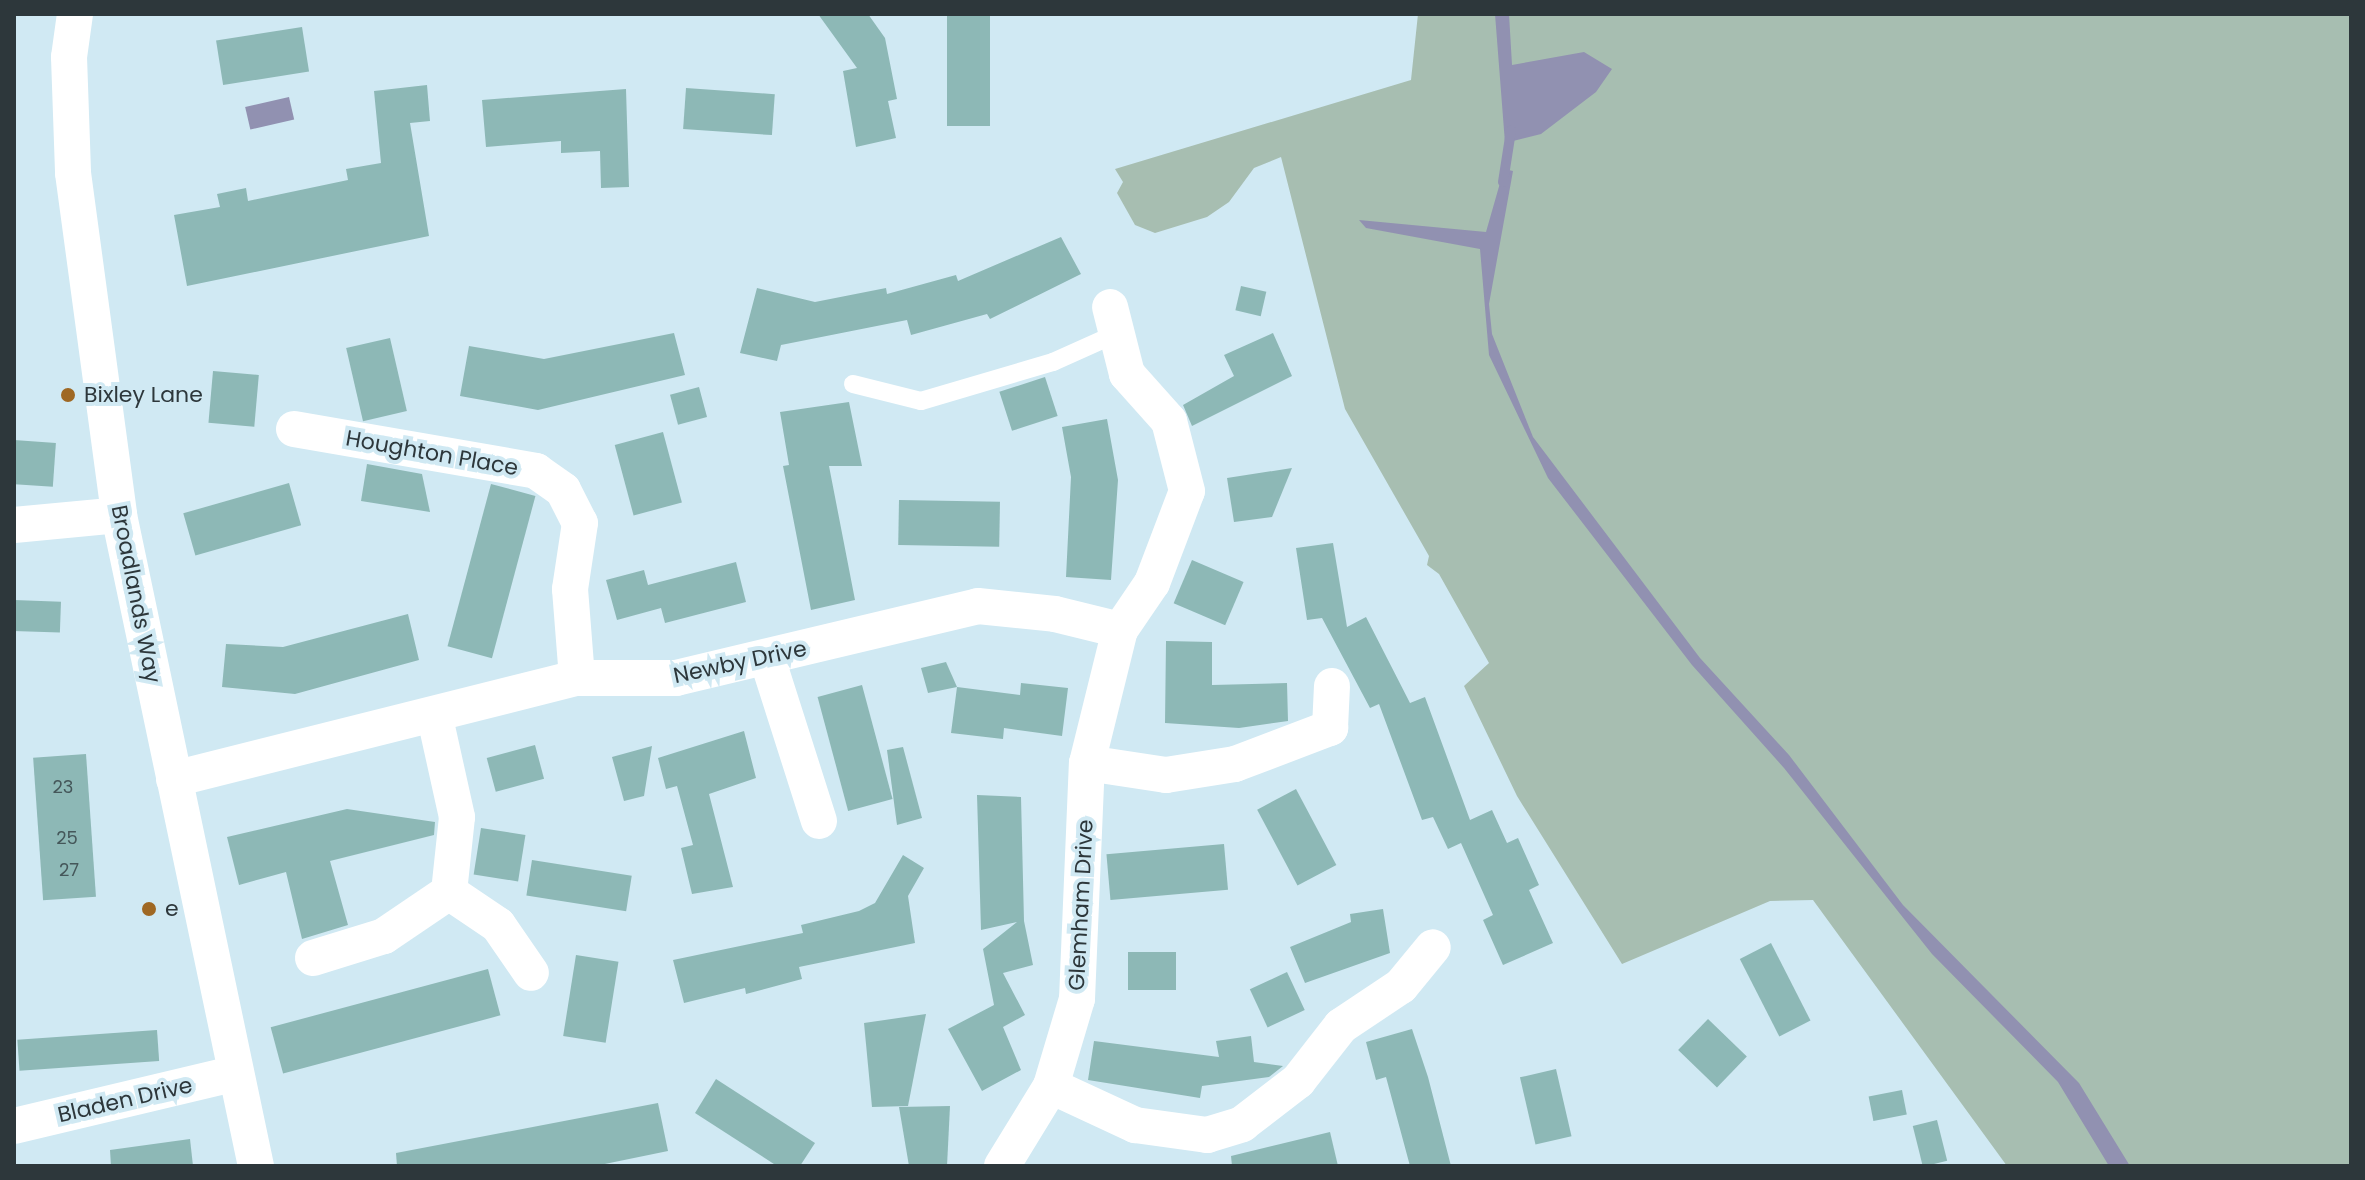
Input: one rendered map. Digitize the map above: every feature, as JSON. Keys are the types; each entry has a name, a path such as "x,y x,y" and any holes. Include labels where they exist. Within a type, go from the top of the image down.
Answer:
{"street":[{"name":"Broadlands Way","path":"75,14 69,57 73,173 119,515 256,1166"},
{"path":"1112,321 1127,374 1169,421 1187,491 1152,583 1120,630"},
{"name":"Houghton Place","path":"294,429 536,471 563,490 580,523 570,589 577,678"},
{"path":"14,525 119,515"},
{"name":"Newby Drive","path":"174,779 435,718 577,678 676,678 978,606 1055,614 1120,630"},
{"name":"Glemham Drive","path":"1002,1166 1051,1086 1077,999 1087,763 1120,630"},
{"path":"767,658 819,821"},
{"path":"1087,763 1166,775 1235,764 1330,728 1332,686"},
{"path":"313,958 384,936 449,892 457,817 435,718"},
{"path":"449,892 498,925 531,973"},
{"path":"1051,1086 1135,1125 1207,1135 1242,1124 1298,1081 1341,1026 1401,986 1433,947"},
{"name":"Bladen Drive","path":"14,1126 236,1073"}],"lane":[{"path":"853,384 921,401 1053,362 1112,321"}],"green space":[{"path":"1418,14 2351,14 2351,1166 2007,1166 1813,900 1770,901 1622,964 1517,796 1464,686 1489,663 1439,574 1427,565 1429,556 1345,409 1281,157 1254,168 1229,202 1207,217 1155,233 1135,225 1117,193 1123,182 1115,169 1411,80"}],"water":[{"path":"1495,14 1509,14 1512,65 1584,52 1612,69 1596,92 1541,134 1505,143"},
{"path":"289,97 294,119 250,130 245,107"},
{"path":"1504,169 1513,171 1489,304 1492,334 1533,437 1700,658 1789,755 1903,905 2079,1083 2130,1166 2109,1166 2058,1082 1932,954 1784,768 1692,665 1548,478 1489,355 1480,249 1366,228 1359,220 1486,232"}],"building":[{"path":"818,14 868,14 885,38 897,99 888,101 896,138 856,147 843,71 857,68"},
{"path":"947,14 990,14 990,126 947,126"},
{"path":"302,27 309,71 223,85 216,41"},
{"path":"427,85 430,121 410,123 429,236 187,286 174,215 220,207 217,194 246,188 248,201 348,180 346,169 381,163 374,91"},
{"path":"686,88 775,94 772,135 683,129"},
{"path":"626,89 629,187 601,188 600,151 561,153 561,141 486,147 482,100"},
{"path":"1061,237 1081,274 990,319 987,314 911,335 907,320 781,345 777,361 740,353 757,288 815,302 886,288 887,294 956,275 958,281"},
{"path":"1241,286 1266,292 1261,316 1235,310"},
{"path":"674,333 685,375 538,410 460,396 469,346 544,359"},
{"path":"1273,333 1292,376 1192,426 1183,405 1234,376 1224,355"},
{"path":"390,338 407,411 363,421 346,348"},
{"path":"213,371 259,375 254,427 208,423"},
{"path":"1045,377 1058,416 1012,431 999,392"},
{"path":"699,387 707,417 678,425 670,395"},
{"path":"849,402 862,466 829,466 855,600 811,610 783,466 789,465 780,412"},
{"path":"1107,419 1118,480 1111,580 1066,577 1071,477 1062,427"},
{"path":"663,432 682,503 634,515 615,445"},
{"path":"14,440 56,443 53,487 14,484"},
{"path":"367,464 422,474 430,512 361,501"},
{"path":"1292,468 1272,517 1234,522 1227,478"},
{"path":"289,483 301,525 195,556 183,513"},
{"path":"491,484 535,496 492,658 448,646"},
{"path":"899,500 1000,502 999,547 898,545"},
{"path":"1333,543 1347,627 1366,617 1410,703 1425,697 1470,820 1492,810 1507,843 1518,838 1539,885 1529,890 1553,943 1503,965 1483,920 1493,915 1461,843 1448,849 1433,817 1422,820 1379,704 1370,708 1322,618 1307,620 1296,548"},
{"path":"1192,560 1244,582 1225,625 1174,603"},
{"path":"736,562 746,602 665,623 661,608 617,620 606,580 644,570 648,585"},
{"path":"14,600 61,602 60,633 14,631"},
{"path":"408,614 419,660 295,694 222,687 226,644 283,647"},
{"path":"1166,641 1212,642 1212,685 1287,683 1288,721 1239,728 1165,723"},
{"path":"946,662 957,687 928,693 921,668"},
{"path":"1021,683 1068,688 1062,736 1004,728 1003,739 951,733 957,687 1020,695"},
{"path":"862,685 893,799 848,811 818,697"},
{"path":"744,731 756,778 709,794 733,887 692,894 681,848 693,845 677,786 666,789 658,758"},
{"path":"535,745 544,779 496,792 487,758"},
{"path":"652,746 644,796 624,801 612,757"},
{"path":"903,747 922,818 897,825 887,750"},
{"path":"86,754 96,897 43,900 33,758"},
{"path":"1296,789 1336,865 1298,886 1257,810"},
{"path":"977,795 1021,797 1024,921 1033,965 1003,973 1025,1015 1003,1027 1021,1070 982,1091 948,1029 994,1005 983,949 1017,922 981,930"},
{"path":"347,809 435,822 434,835 330,861 348,925 302,939 286,872 239,885 227,837"},
{"path":"481,828 525,835 518,881 474,874"},
{"path":"1224,844 1228,890 1110,900 1106,854"},
{"path":"903,855 924,868 908,896 915,943 799,967 802,979 746,994 745,988 684,1003 673,960 803,933 801,925 859,911 875,903"},
{"path":"532,860 632,876 626,911 526,896"},
{"path":"1383,909 1390,953 1305,983 1290,947 1351,922 1350,914"},
{"path":"1771,943 1810,1021 1779,1036 1740,959"},
{"path":"1128,952 1176,952 1176,990 1128,990"},
{"path":"576,955 618,962 606,1043 563,1036"},
{"path":"488,969 500,1015 283,1074 271,1027"},
{"path":"1287,972 1305,1010 1268,1027 1250,989"},
{"path":"926,1014 908,1106 872,1107 864,1023"},
{"path":"1708,1019 1747,1057 1717,1087 1678,1050"},
{"path":"1412,1029 1451,1166 1410,1166 1386,1077 1376,1080 1366,1042"},
{"path":"157,1030 159,1061 20,1071 17,1040"},
{"path":"1251,1036 1254,1062 1283,1066 1269,1077 1202,1086 1200,1098 1088,1080 1094,1041 1219,1057 1216,1041"},
{"path":"1556,1069 1572,1136 1535,1145 1520,1077"},
{"path":"716,1079 815,1143 800,1166 777,1166 695,1113"},
{"path":"1902,1090 1907,1115 1873,1121 1869,1096"},
{"path":"658,1103 668,1151 595,1166 397,1166 396,1153"},
{"path":"950,1106 947,1166 909,1166 899,1107"},
{"path":"1937,1120 1947,1161 1923,1166 1913,1126"},
{"path":"1330,1132 1338,1166 1232,1166 1231,1156"},
{"path":"190,1139 193,1166 111,1166 110,1150"}],"waterway":[{"path":"1503,182 1511,131"}],"place":[{"name":"Bixley Lane","path":"68,395"},
{"name":"e","path":"149,909"}]}
